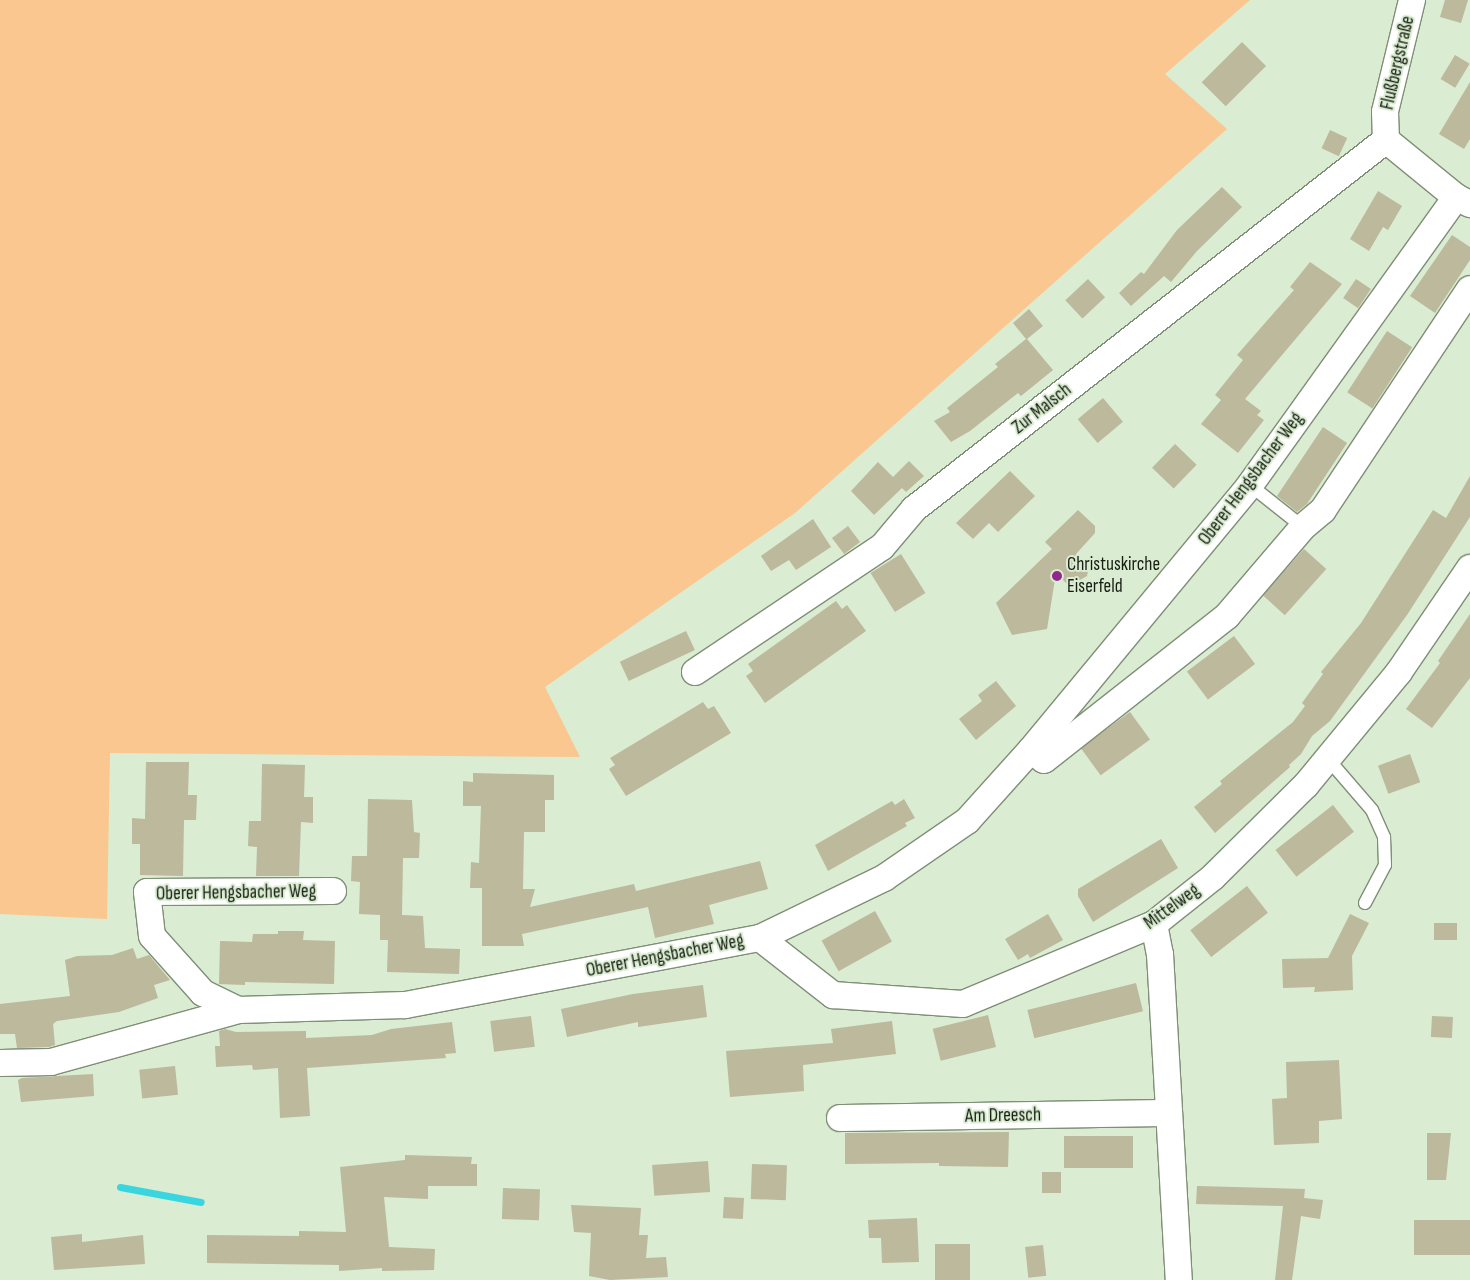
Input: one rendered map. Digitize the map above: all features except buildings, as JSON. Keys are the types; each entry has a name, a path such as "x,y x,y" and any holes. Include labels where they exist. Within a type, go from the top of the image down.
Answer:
{"street":[{"name":"Flußbergstraße","path":"1386,140 1385,112 1412,0"},
{"path":"1386,140 1463,200"},
{"name":"Zur Malsch","path":"695,672 882,547 914,509 1386,140"},
{"name":"Oberer Hengsbacher Weg","path":"0,1063 51,1062 238,1010 405,1005 760,938 884,878 967,821 1031,750 1250,485 1463,200"},
{"path":"1031,750 1044,760 1228,616 1303,527 1323,510 1470,289"},
{"name":"Mittelweg","path":"760,938 833,995 963,1004 1154,924 1213,877 1306,785 1399,672 1470,568"},
{"name":"Oberer Hengsbacher Weg","path":"238,1010 203,993 152,936 147,892 333,891"},
{"path":"1154,924 1160,954 1167,1113 1179,1232 1179,1280"},
{"name":"Am Dreesch","path":"840,1118 1167,1113"}],"lane":[{"path":"1250,485 1303,527"},
{"path":"1328,759 1372,810 1384,837 1385,864 1365,903"}],"shaded area":[{"path":"0,0 1250,0 1165,74 1227,129 795,513 545,687 580,757 110,753 107,919 0,914"}],"waterway":[{"path":"120,1187 201,1202"}],"place":[{"name":"Christuskirche Eiserfeld","path":"1057,576"}]}
